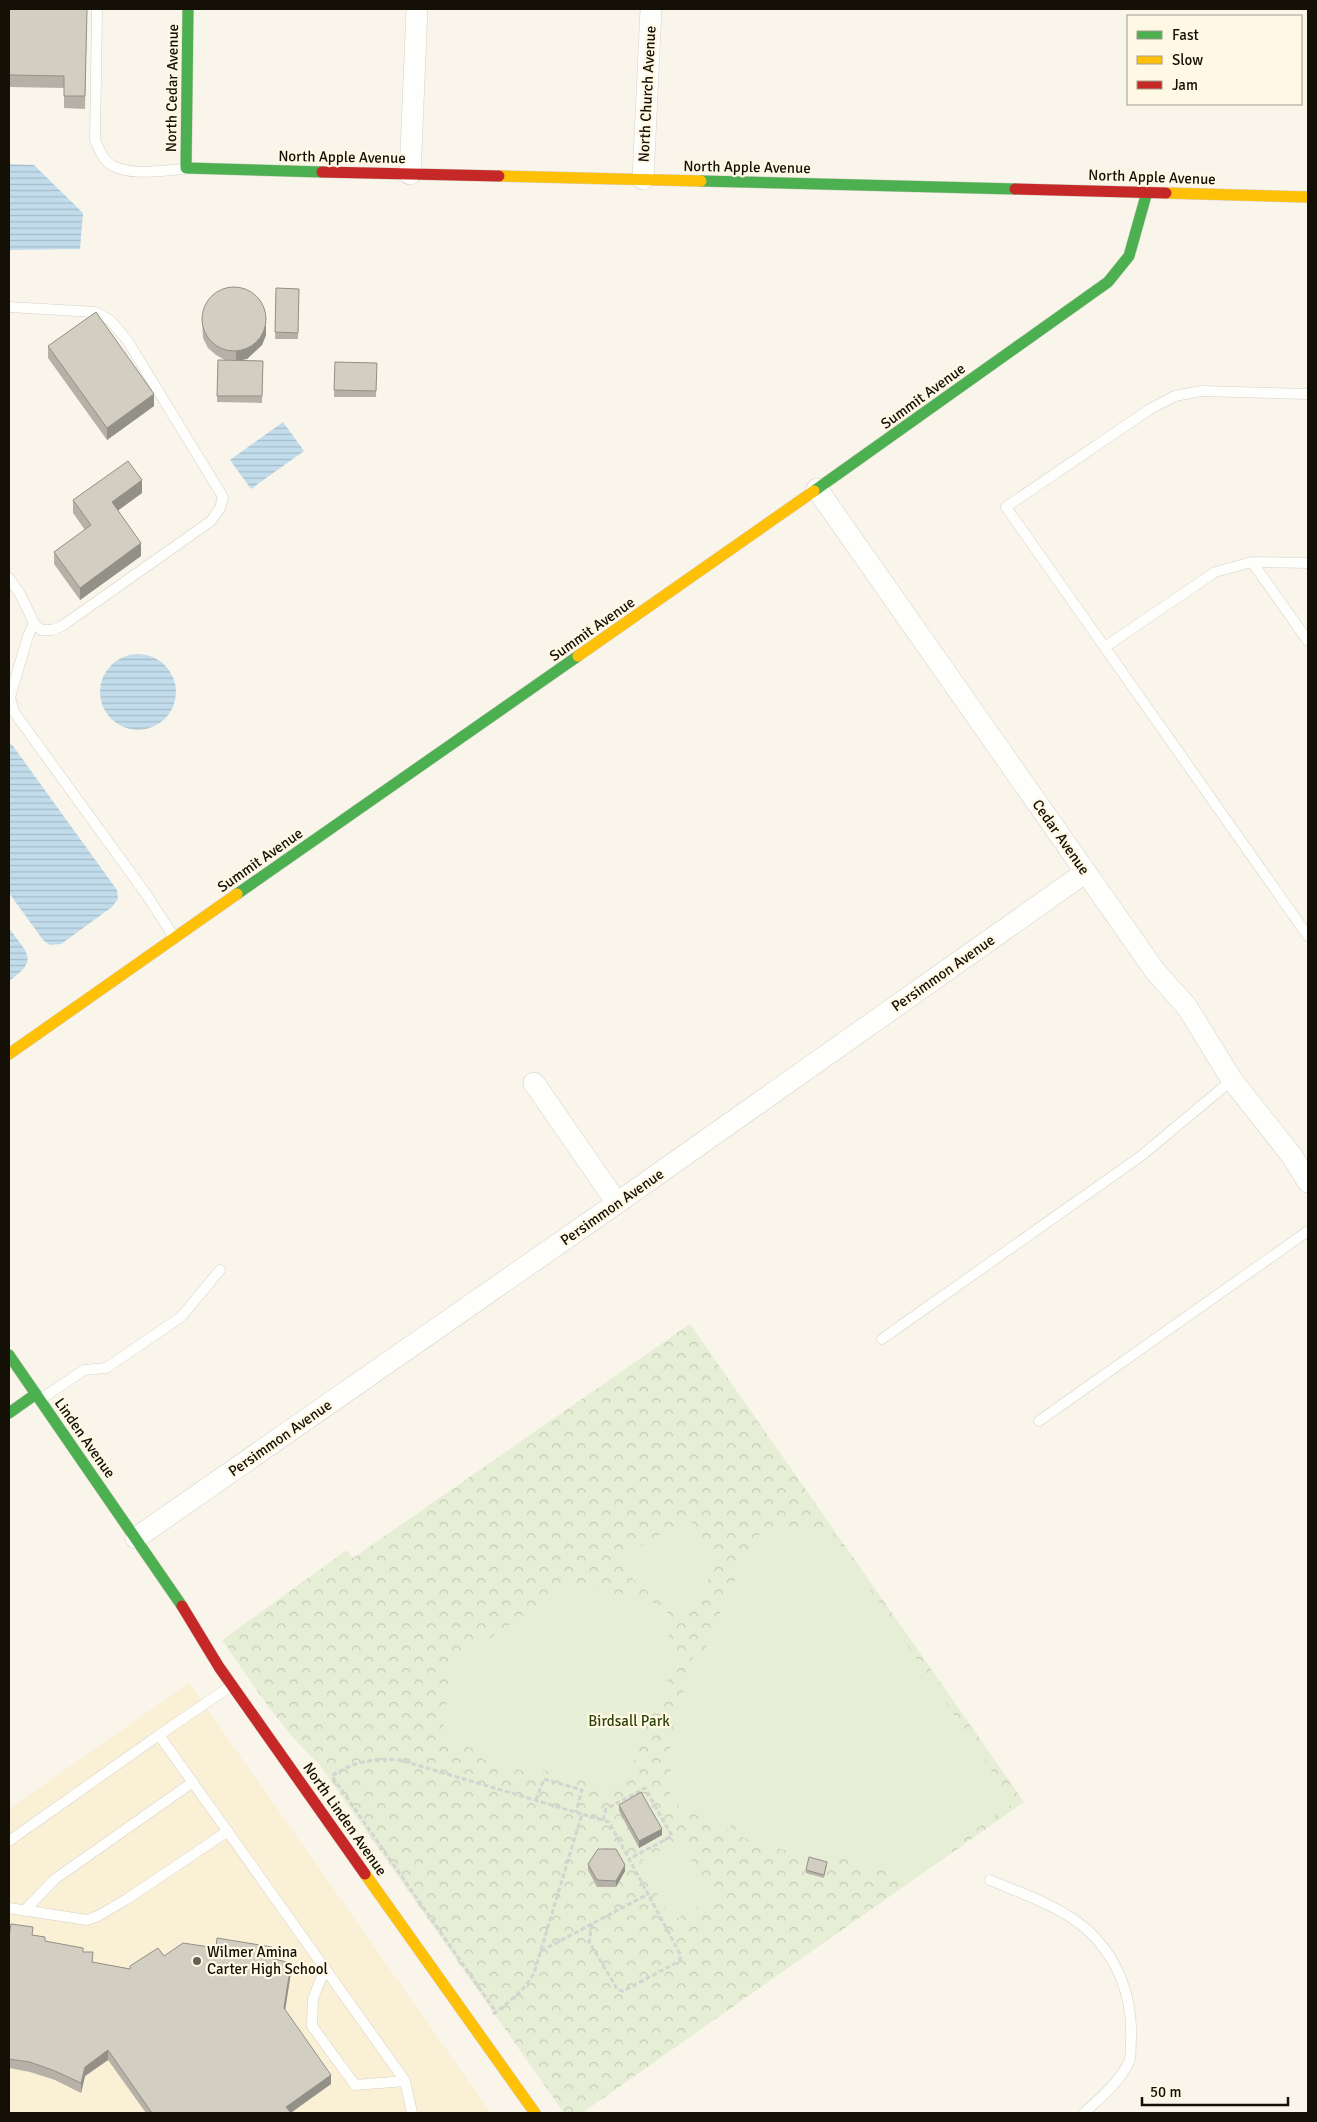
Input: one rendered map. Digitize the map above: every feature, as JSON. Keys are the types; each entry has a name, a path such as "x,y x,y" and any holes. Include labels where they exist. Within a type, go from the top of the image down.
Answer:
{"street":[{"name":"North Cedar Avenue","path":"186,168 188,9"},
{"path":"410,174 417,9"},
{"name":"North Church Avenue","path":"643,179 651,9"},
{"name":"North Apple Avenue","path":"186,168 1308,197"},
{"name":"Summit Avenue","path":"9,1054 817,490 1108,282 1129,256 1147,192"},
{"name":"Cedar Avenue","path":"817,490 1155,971 1187,1007 1232,1080 1292,1156 1308,1182"},
{"name":"Persimmon Avenue","path":"136,1538 618,1203 1086,872"},
{"path":"534,1083 618,1203"},
{"name":"Linden Avenue","path":"9,1355 136,1538"},
{"path":"9,1413 38,1397"},
{"name":"North Linden Avenue","path":"136,1538 179,1600 232,1685 474,2027 529,2111"}],"lane":[{"path":"97,9 95,140 102,156 112,166 135,171 186,168"},
{"path":"9,307 95,312 110,320 127,340 223,497 220,508 211,521 62,626 52,630 41,630 34,623 20,594 9,578"},
{"path":"1308,394 1201,391 1175,396 1150,409 1006,507 1308,936"},
{"path":"1105,647 1215,572 1252,562 1308,563"},
{"path":"1252,562 1308,641"},
{"path":"34,623 28,636 10,697 14,712 146,894 175,938"},
{"path":"882,1339 1141,1156 1232,1080"},
{"path":"1039,1421 1308,1231"},
{"path":"38,1397 84,1370 106,1368 181,1317 220,1270"},
{"path":"9,1841 232,1685"},
{"path":"159,1735 405,2081 412,2113"},
{"path":"24,1911 54,1879 193,1782"},
{"path":"9,1908 87,1920 98,1916 127,1899 228,1831"},
{"path":"990,1880 1058,1909 1084,1928 1109,1952 1127,1993 1131,2032 1130,2061 1114,2086 1084,2113"},
{"path":"325,1968 314,1999 312,2026 356,2085 405,2081"}],"path":[{"path":"496,2012 332,1776 353,1764 388,1758 609,1822 680,1954 680,1959 623,1991 615,1987 589,1942 592,1924"},
{"path":"536,1800 544,1779 582,1790 576,1812"},
{"path":"603,1820 606,1809 645,1788 672,1836 629,1859"},
{"path":"474,2027 496,2012 527,1985 534,1973 582,1814"},
{"path":"541,1951 648,1894"}],"shaded area":[{"name":"Wilmer Amina Carter High School","path":"189,1683 491,2113 9,2113 9,1809"}],"green space":[{"name":"Birdsall Park","path":"690,1324 1024,1802 582,2113 564,2113 319,1764 279,1720 222,1640 347,1550 353,1558"},
{"path":"688,1518 707,1546 712,1568 703,1588 682,1614 638,1584 627,1572 626,1564 627,1556"},
{"path":"828,1527 1013,1803 907,1878 814,1849 810,1858 738,1836 741,1827 731,1825 730,1830 705,1822 706,1818 683,1809 676,1803 671,1797 669,1789 673,1757 668,1755 676,1729 681,1729 683,1723 675,1720 695,1651 704,1654 709,1638 754,1537 764,1533"},
{"path":"568,1583 658,1604 671,1616 667,1652 675,1654 658,1714 649,1712 636,1756 625,1775 616,1782 606,1786 543,1770 540,1776 482,1759 484,1752 442,1739 452,1665"},
{"path":"680,1839 713,1899 672,1921 640,1862"}],"water":[{"path":"9,164 34,165 83,213 80,249 9,250"},
{"path":"283,422 304,451 251,489 230,460"},
{"path":"138,654 153,657 165,665 173,677 176,692 173,707 165,719 153,727 138,730 123,727 111,719 103,707 100,692 103,677 111,665 123,657"},
{"path":"9,743 117,890 118,899 112,907 61,944 50,945 43,940 9,893"},
{"path":"9,928 25,950 27,961 25,967 9,981"}],"building":[{"path":"9,9 87,9 85,96 64,96 64,76 9,75"},
{"path":"234,287 246,290 257,296 263,307 266,319 263,331 257,342 246,348 234,351 222,348 211,342 205,331 202,319 205,307 211,296 222,290"},
{"path":"276,288 299,289 298,333 275,332"},
{"path":"96,312 154,394 107,428 48,346"},
{"path":"218,360 263,361 262,396 217,396"},
{"path":"335,362 377,363 376,391 334,390"},
{"path":"128,461 142,480 112,502 141,543 80,588 54,552 91,525 73,500"},
{"path":"641,1792 662,1829 639,1841 619,1805"},
{"path":"598,1849 616,1849 625,1865 616,1881 597,1880 588,1864"},
{"path":"809,1857 827,1862 824,1875 806,1870"},
{"path":"11,1924 33,1927 32,1935 45,1937 45,1941 83,1948 83,1952 93,1952 92,1962 130,1969 130,1966 158,1948 164,1956 183,1943 216,1948 217,1938 272,1947 270,1958 291,1963 284,2008 331,2075 286,2107 291,2113 152,2113 108,2050 85,2067 81,2083 30,2062 9,2059 9,1936"}],"traffic: fast":[{"path":"188,9 186,168 322,172"},
{"path":"701,181 1015,189"},
{"path":"814,491 1108,282 1129,256 1147,192"},
{"path":"237,894 578,656"},
{"path":"9,1355 182,1606"},
{"path":"9,1413 36,1394"}],"traffic: slow":[{"path":"499,176 701,181"},
{"path":"1166,193 1308,197"},
{"path":"578,656 814,491"},
{"path":"9,1054 237,894"},
{"path":"365,1874 535,2113"}],"traffic: jam":[{"path":"322,172 499,176"},
{"path":"1015,189 1166,193"},
{"path":"182,1606 219,1667 365,1874"}],"place":[{"name":"Wilmer Amina Carter High School","path":"197,1961"}]}
